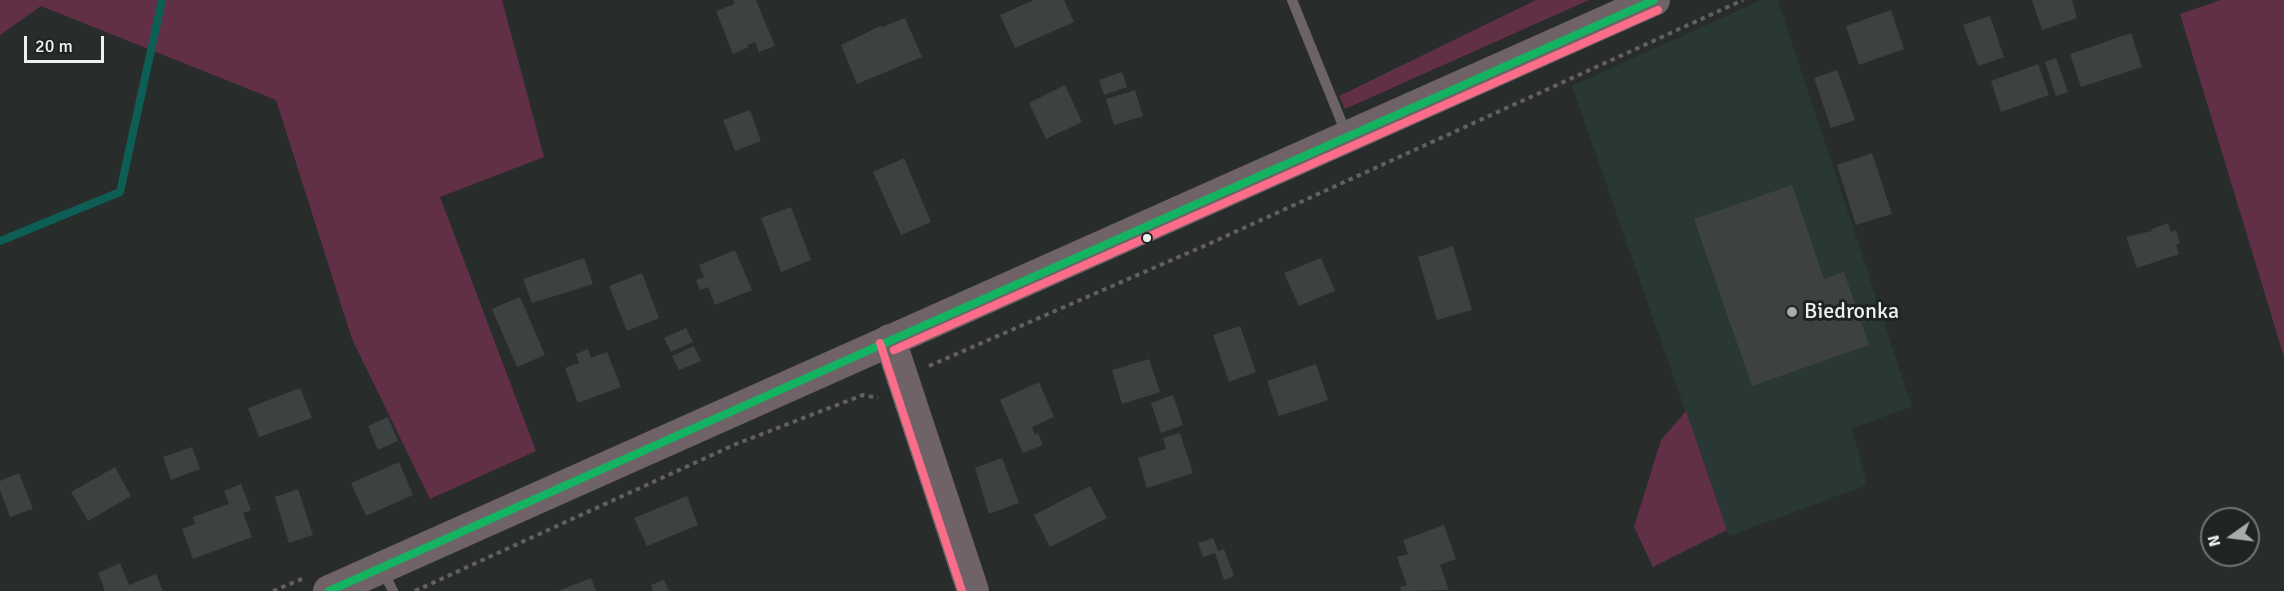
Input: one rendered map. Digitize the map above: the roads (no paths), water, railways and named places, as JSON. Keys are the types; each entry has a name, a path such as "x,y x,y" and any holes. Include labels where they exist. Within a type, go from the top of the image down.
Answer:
{"main road":[{"path":"329,591 387,580 890,340 1654,0"},
{"path":"890,340 973,591"}],"lane":[{"path":"1292,0 1347,136"}],"waterway":[{"path":"0,241 120,192 162,0"}],"place":[{"name":"Biedronka","path":"1792,312"}]}
